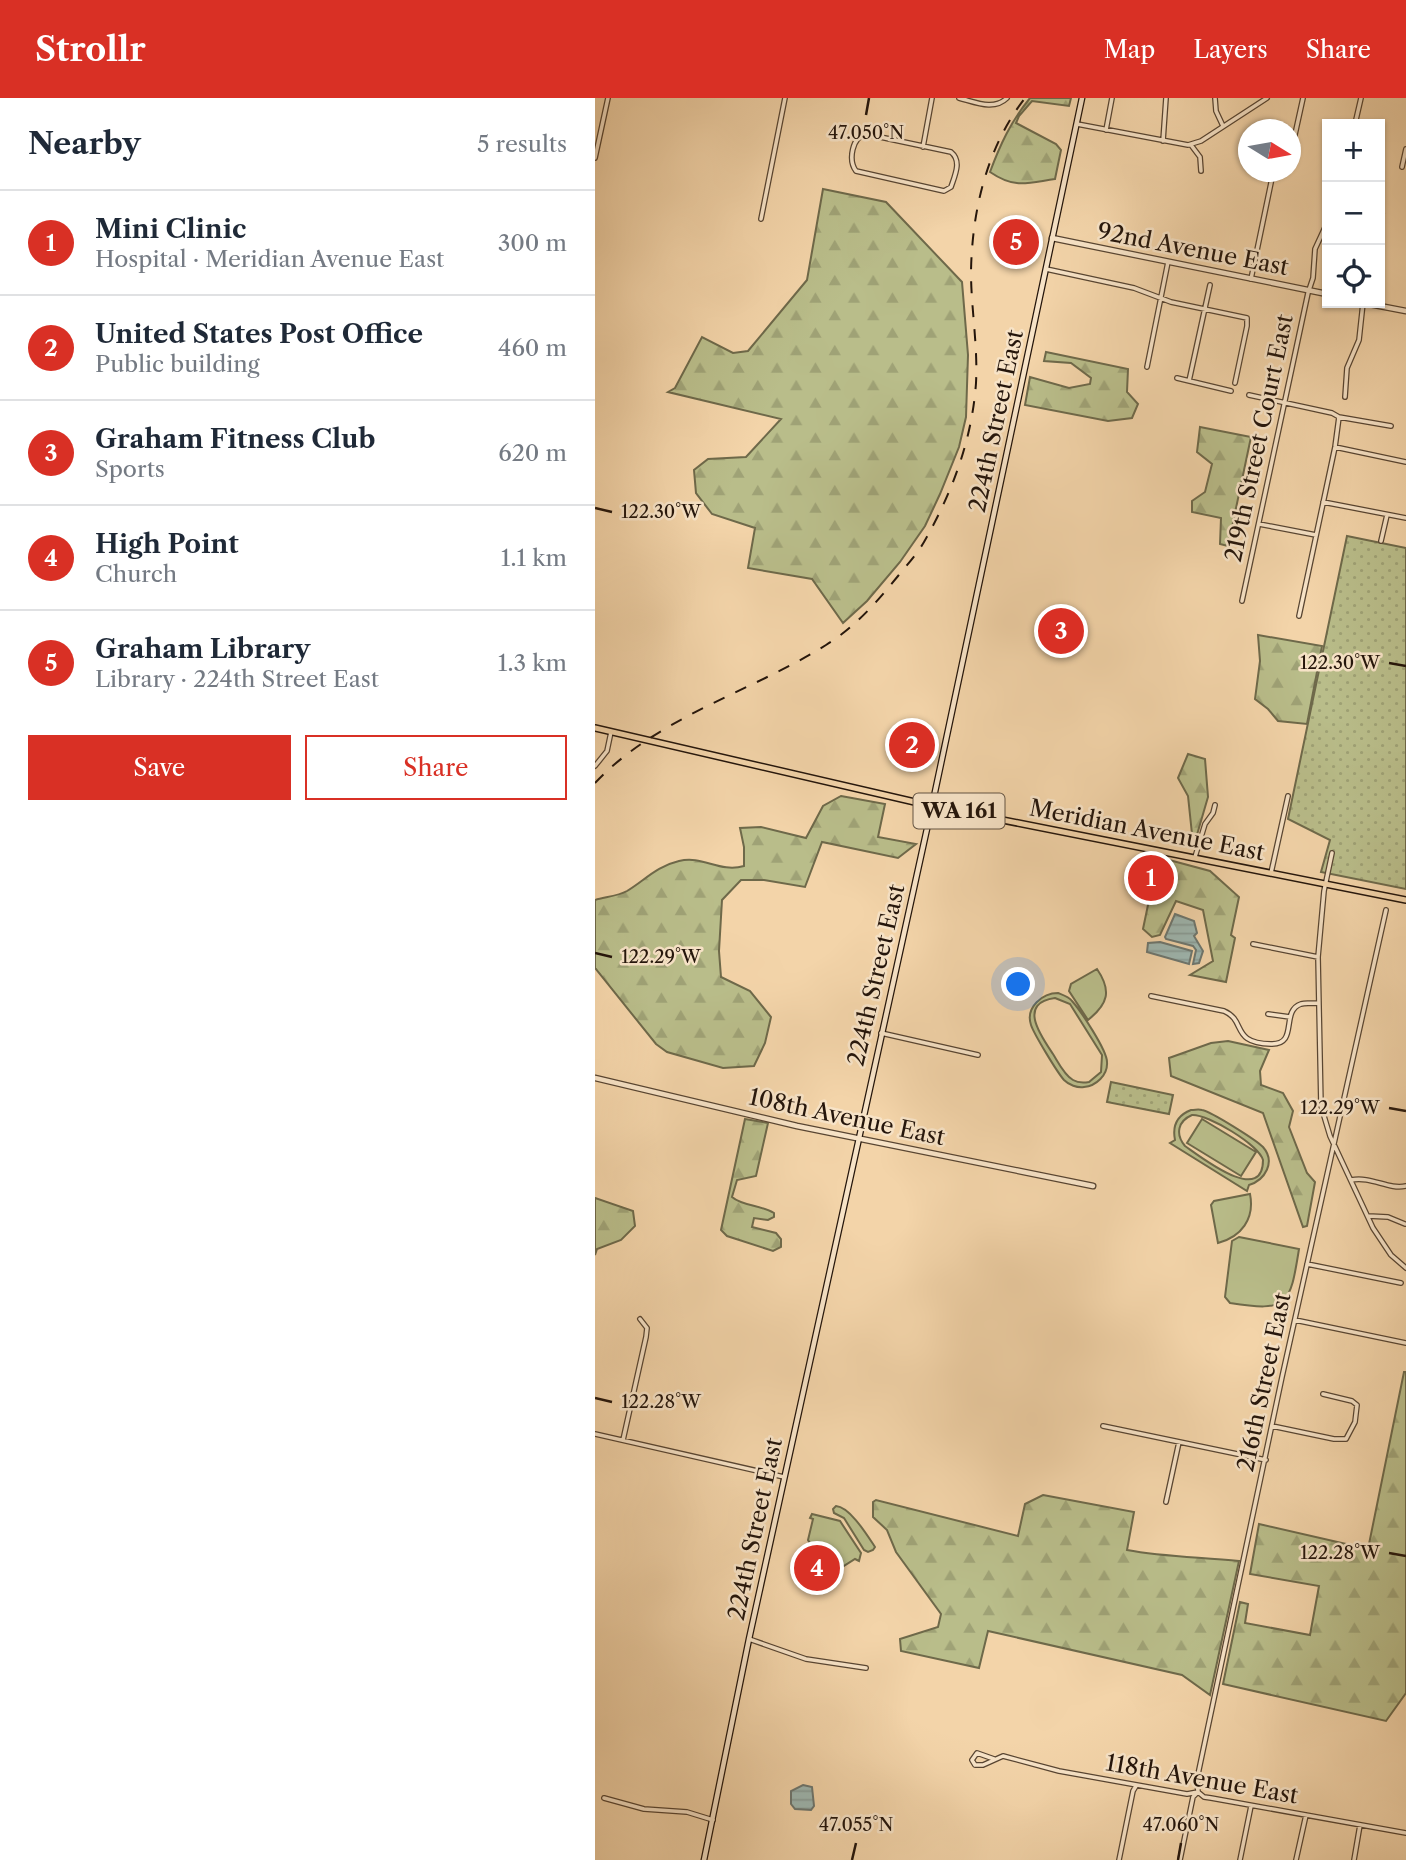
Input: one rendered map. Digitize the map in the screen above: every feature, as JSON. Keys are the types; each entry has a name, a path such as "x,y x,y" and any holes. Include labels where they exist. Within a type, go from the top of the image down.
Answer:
{"main road":[{"name":"224th Street East","path":"704,1860 783,1478 932,806 1082,98"},
{"name":"92nd Avenue East","path":"1052,238 1322,293"},
{"path":"1385,307 1406,311"},
{"name":"Meridian Avenue East","path":"595,728 932,806 1406,900"},
{"name":"108th Avenue East","path":"595,1078 797,1126 1093,1186"}],"street":[{"path":"595,158 608,98"},
{"path":"761,219 785,98"},
{"path":"923,147 932,98"},
{"path":"958,98 992,105 1000,104 1007,98"},
{"path":"1106,130 1112,98"},
{"path":"1163,141 1166,98"},
{"path":"1215,98 1216,111 1223,126"},
{"path":"1077,124 1191,145 1267,98"},
{"path":"1298,119 1303,98"},
{"path":"1356,119 1361,98"},
{"path":"860,135 923,147 951,152 957,158 957,167 949,189 944,191 877,177 853,168 856,140 860,135"},
{"path":"1191,145 1200,157 1201,170"},
{"path":"1402,167 1406,149"},
{"path":"1251,279 1271,182"},
{"name":"219th Street Court East","path":"1243,601 1313,278 1314,252 1322,234"},
{"path":"1147,367 1168,262"},
{"path":"1046,270 1134,288 1162,299 1247,319 1235,383"},
{"path":"1189,382 1210,285"},
{"path":"1345,397 1347,368 1359,340 1363,308"},
{"path":"1177,379 1231,391"},
{"path":"1249,395 1339,417 1391,426"},
{"path":"1299,616 1339,417"},
{"path":"1335,447 1406,462"},
{"path":"1323,502 1406,519"},
{"path":"1381,541 1387,515"},
{"path":"1259,524 1316,535"},
{"path":"595,766 607,751 611,732"},
{"path":"1271,873 1288,796"},
{"path":"1195,857 1202,831 1215,805"},
{"path":"1332,853 1325,884 1318,957 1321,1106 1334,1142 1368,1216 1384,1245 1406,1268"},
{"name":"216th Street East","path":"1180,1860 1193,1797 1198,1791 1197,1779 1272,1426 1386,910"},
{"path":"1253,944 1318,957"},
{"path":"1151,996 1229,1013 1236,1020 1242,1035 1272,1045 1282,1041 1289,1031 1290,1017 1295,1008 1300,1004 1318,1003"},
{"path":"1268,1014 1290,1017"},
{"path":"881,1033 978,1055"},
{"path":"1351,1180 1366,1178 1394,1187 1406,1186"},
{"path":"1368,1216 1388,1217 1405,1224"},
{"path":"1307,1264 1401,1283"},
{"path":"623,1440 646,1337 647,1328 640,1319"},
{"path":"1295,1320 1406,1343"},
{"path":"1272,1426 1346,1439 1355,1422 1357,1405 1352,1401 1323,1394"},
{"path":"1103,1426 1266,1460"},
{"path":"595,1434 783,1478"},
{"path":"1166,1502 1178,1442"},
{"path":"749,1639 806,1659 866,1668"},
{"name":"118th Avenue East","path":"994,1759 977,1753 972,1760 975,1765 983,1765 1003,1756 1059,1771 1136,1786 1187,1794 1198,1791 1204,1797 1406,1833"},
{"path":"1119,1860 1136,1786"},
{"path":"604,1798 644,1809 687,1812 713,1820"},
{"path":"1240,1860 1251,1806"},
{"path":"1296,1860 1305,1815"},
{"path":"1354,1860 1360,1825"}],"green space":[{"path":"1030,98 1071,98 1069,106 1032,101 1019,116 1016,123 1056,144 1061,150 1055,179 1014,183 990,172 1017,115"},
{"path":"823,189 886,202 962,282 968,355 966,417 959,447 940,494 925,526 900,562 867,601 843,623 812,579 748,568 755,528 712,514 696,493 694,470 708,459 746,457 781,419 668,392 675,388 702,337 733,353 748,351 807,280"},
{"path":"1046,352 1128,369 1127,392 1138,404 1132,418 1108,421 1025,405 1030,377 1069,388 1090,384 1091,378 1071,363 1044,361"},
{"path":"1200,427 1251,437 1228,546 1220,544 1221,518 1192,512 1192,501 1205,492 1212,464 1197,452"},
{"path":"1347,536 1406,548 1406,889 1321,872 1330,840 1288,819"},
{"path":"1258,635 1322,646 1307,724 1278,721 1255,699 1260,661"},
{"path":"1188,754 1205,759 1208,797 1196,838 1192,834 1188,796 1178,778"},
{"path":"841,796 885,804 878,837 916,844 898,858 822,842 805,887 764,880 741,880 722,900 719,951 721,977 750,991 771,1017 765,1043 754,1066 723,1068 667,1052 656,1044 595,968 595,900 623,893 658,870 679,861 696,860 735,868 744,866 740,828 761,827 806,838 823,806"},
{"path":"1158,857 1210,871 1239,897 1231,935 1235,938 1226,982 1190,975 1213,961 1203,910 1176,901 1160,935 1152,937 1143,929"},
{"path":"1097,969 1105,984 1106,997 1104,1003 1088,1020 1069,991 1071,984"},
{"path":"1058,993 1071,1000 1103,1049 1107,1067 1093,1085 1079,1087 1064,1080 1033,1030 1030,1018 1033,1007 1041,998","holes":["1055,998 1070,1004 1102,1055 1101,1072 1089,1082 1077,1082 1067,1075 1035,1021 1037,1006 1044,1001"]},
{"path":"1228,1041 1269,1050 1260,1071 1261,1085 1283,1093 1293,1111 1289,1127 1307,1173 1315,1182 1307,1226 1303,1227 1263,1113 1171,1076 1169,1058 1211,1043"},
{"path":"1111,1082 1173,1095 1169,1114 1107,1102"},
{"path":"1186,1112 1207,1112 1259,1143 1269,1159 1264,1175 1249,1185 1247,1191 1170,1143 1175,1140 1177,1121","holes":["1192,1115 1220,1125 1252,1146 1263,1160 1260,1173 1253,1179 1243,1179 1217,1167 1185,1146 1179,1132 1181,1124"]},
{"path":"745,1119 768,1123 756,1176 737,1180 732,1197 774,1213 774,1217 768,1220 754,1218 752,1227 776,1233 781,1239 781,1247 773,1251 727,1236 721,1230"},
{"path":"1202,1119 1256,1152 1241,1176 1187,1143"},
{"path":"1250,1194 1250,1211 1245,1226 1218,1243 1211,1205 1214,1201"},
{"path":"595,1198 633,1211 635,1226 621,1240 597,1249 595,1255"},
{"path":"1239,1237 1299,1249 1293,1283 1283,1301 1275,1305 1249,1306 1230,1303 1225,1297 1232,1241"},
{"path":"1404,1372 1406,1693 1386,1721 1223,1684 1240,1602 1248,1604 1245,1623 1310,1635 1319,1586 1250,1574 1259,1524 1368,1549"},
{"path":"1043,1495 1134,1512 1127,1550 1239,1561 1210,1695 1182,1675 988,1631 979,1668 901,1651 900,1639 938,1627 941,1614 896,1552 887,1530 873,1517 873,1502 876,1500 1018,1536 1025,1504"},
{"path":"836,1506 847,1511 858,1522 875,1547 873,1550 864,1550 844,1518 834,1513"},
{"path":"812,1514 840,1521 861,1553 859,1561 855,1559 828,1576 825,1571 836,1563 831,1553 814,1546 819,1551 809,1557 807,1555 813,1548 808,1540"}],"water":[{"path":"1175,914 1194,921 1197,933 1194,936 1203,951 1199,963 1193,964 1196,950 1193,946 1165,937"},
{"path":"1160,942 1192,951 1189,964 1147,952 1148,943"},
{"path":"803,1785 812,1787 814,1806 811,1810 795,1809 791,1804 791,1791"}],"railway":[{"path":"595,783 647,740 797,662 837,638 874,605 921,546 952,485 974,404 976,369 972,249 984,180 1001,137 1025,98"}],"place":[{"name":"Graham Library","path":"1016,242"},
{"name":"Graham Fitness Club","path":"1061,631"},
{"name":"United States Post Office","path":"912,745"},
{"name":"Mini Clinic","path":"1151,878"},
{"name":"High Point","path":"817,1568"}]}
